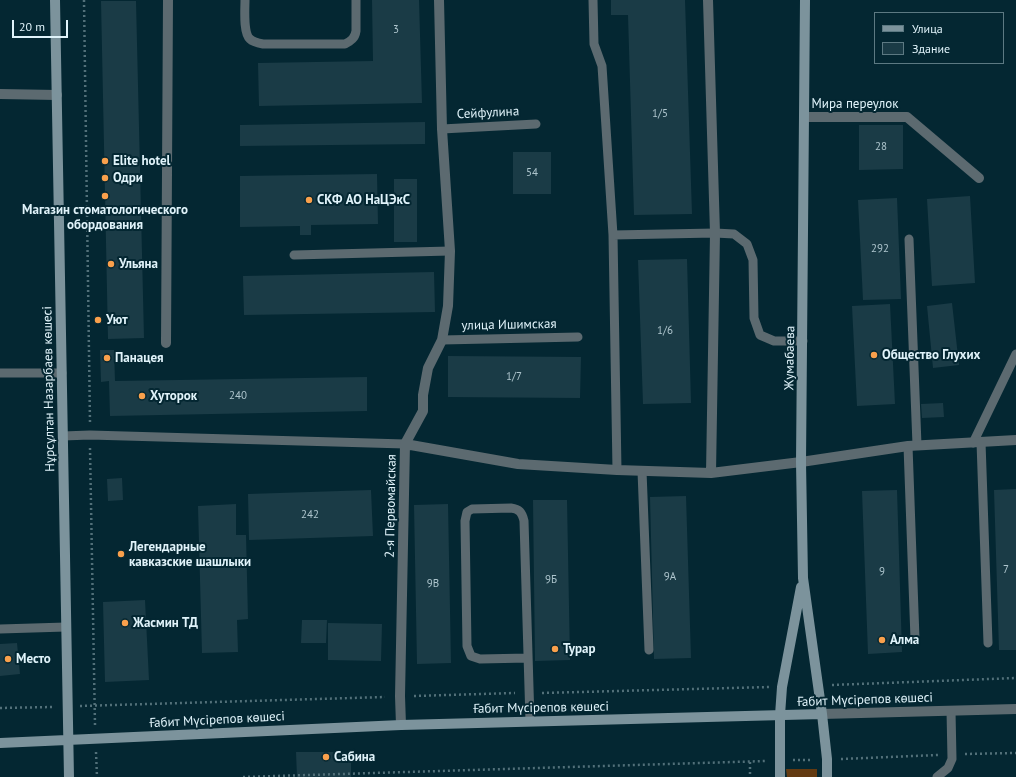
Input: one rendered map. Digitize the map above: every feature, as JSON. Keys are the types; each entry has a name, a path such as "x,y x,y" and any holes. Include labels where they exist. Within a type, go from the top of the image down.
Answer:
{"main road":[{"name":"Нұрсұлтан Назарбаев көшесі","path":"55,0 69,777"},
{"name":"Жумабаева","path":"806,0 802,462 803,578 822,714 827,759 827,777"},
{"path":"780,777 780,716 782,687 803,578"},
{"name":"Ғабит Мүсірепов көшесі","path":"0,743 401,725 822,714"}],"street":[{"path":"166,343 168,0"},
{"name":"2-я Первомайская","path":"401,725 400,696 405,444 423,412 423,395 428,368 442,340 448,306 450,251 442,128 439,0"},
{"path":"708,0 715,233 711,473"},
{"path":"0,94 57,95"},
{"name":"Мира переулок","path":"805,117 907,117 979,178"},
{"path":"405,444 518,464 617,470 711,473 802,462 912,446 1016,440"},
{"name":"Ғабит Мүсірепов көшесі","path":"822,714 1016,709"}],"lane":[{"path":"244,0 247,36 254,42 263,44 345,44 353,39 356,31 356,0"},
{"path":"593,0 594,44 602,66 613,235 617,470"},
{"name":"Сейфулина","path":"442,128 536,124"},
{"path":"613,235 734,234 748,244 753,260 754,318 760,335 774,341 803,341"},
{"path":"909,239 915,639"},
{"path":"294,255 450,251"},
{"name":"улица Ишимская","path":"442,340 578,337"},
{"path":"988,643 977,443 1016,354"},
{"path":"0,373 62,373"},
{"path":"63,436 90,435 405,444"},
{"path":"642,471 649,650"},
{"path":"528,658 480,659 471,656 468,651 465,516 467,512 472,509 516,508 523,515 524,521 530,721"},
{"path":"0,629 66,627"},
{"path":"937,777 951,764 953,755 951,711"}],"path":[{"path":"84,0 95,739 97,777"},
{"path":"818,685 1016,678"},
{"path":"145,704 782,687"},
{"path":"243,777 1016,753"},
{"path":"750,761 750,777"}],"shaded area":[{"path":"786,769 817,769 817,777 787,777"}],"building":[{"path":"372,0 419,0 422,103 259,106 258,63 373,61"},
{"path":"611,0 685,0 692,214 634,215 628,15 611,15"},
{"path":"101,1 136,1 144,338 108,339"},
{"path":"425,122 425,144 240,146 240,125"},
{"path":"859,125 903,125 903,169 859,170"},
{"path":"513,152 551,152 551,194 513,194"},
{"name":"СКФ АО НаЦЭкС","path":"377,174 378,224 311,225 311,235 300,235 300,226 240,227 240,176"},
{"path":"394,179 417,179 417,242 394,242"},
{"path":"970,196 975,283 932,286 927,199"},
{"path":"897,198 901,299 863,300 858,200"},
{"path":"687,259 691,403 643,404 638,260"},
{"path":"434,272 435,312 244,315 243,276"},
{"path":"952,303 959,365 933,368 927,306"},
{"name":"Общество Глухих","path":"890,304 895,404 857,406 852,306"},
{"path":"100,350 114,350 115,381 367,377 367,411 110,416 109,381 101,382"},
{"path":"448,356 581,357 580,398 448,397"},
{"path":"943,403 944,417 922,418 921,404"},
{"path":"122,478 123,500 108,501 107,479"},
{"path":"1016,489 1016,650 999,650 994,490"},
{"path":"371,490 373,536 249,540 248,494"},
{"path":"897,490 902,652 868,654 862,491"},
{"path":"686,496 691,658 654,659 650,497"},
{"path":"533,500 567,500 570,660 535,661"},
{"path":"236,504 236,535 246,535 248,619 237,620 238,652 202,653 198,506"},
{"path":"448,504 451,663 417,664 414,505"},
{"name":"Жасмин ТД","path":"145,600 149,680 105,682 103,602"},
{"path":"302,620 327,620 326,643 301,643"},
{"path":"328,623 382,624 381,661 328,660"},
{"path":"17,643 20,674 0,676 0,644"},
{"path":"296,752 351,752 351,777 297,777"}],"place":[{"name":"Elite hotel","path":"105,161"},
{"name":"Одри","path":"105,178"},
{"name":"Магазин стоматологического обордования","path":"105,196"},
{"name":"СКФ АО НаЦЭкС","path":"309,200"},
{"name":"Ульяна","path":"111,264"},
{"name":"Уют","path":"98,320"},
{"name":"Общество Глухих","path":"874,355"},
{"name":"Панацея","path":"107,358"},
{"name":"Хуторок","path":"142,396"},
{"name":"Легендарные кавказские шашлыки","path":"121,554"},
{"name":"Жасмин ТД","path":"125,623"},
{"name":"Алма","path":"882,640"},
{"name":"Турар","path":"555,649"},
{"name":"Место","path":"8,659"},
{"name":"Сабина","path":"326,757"}]}
